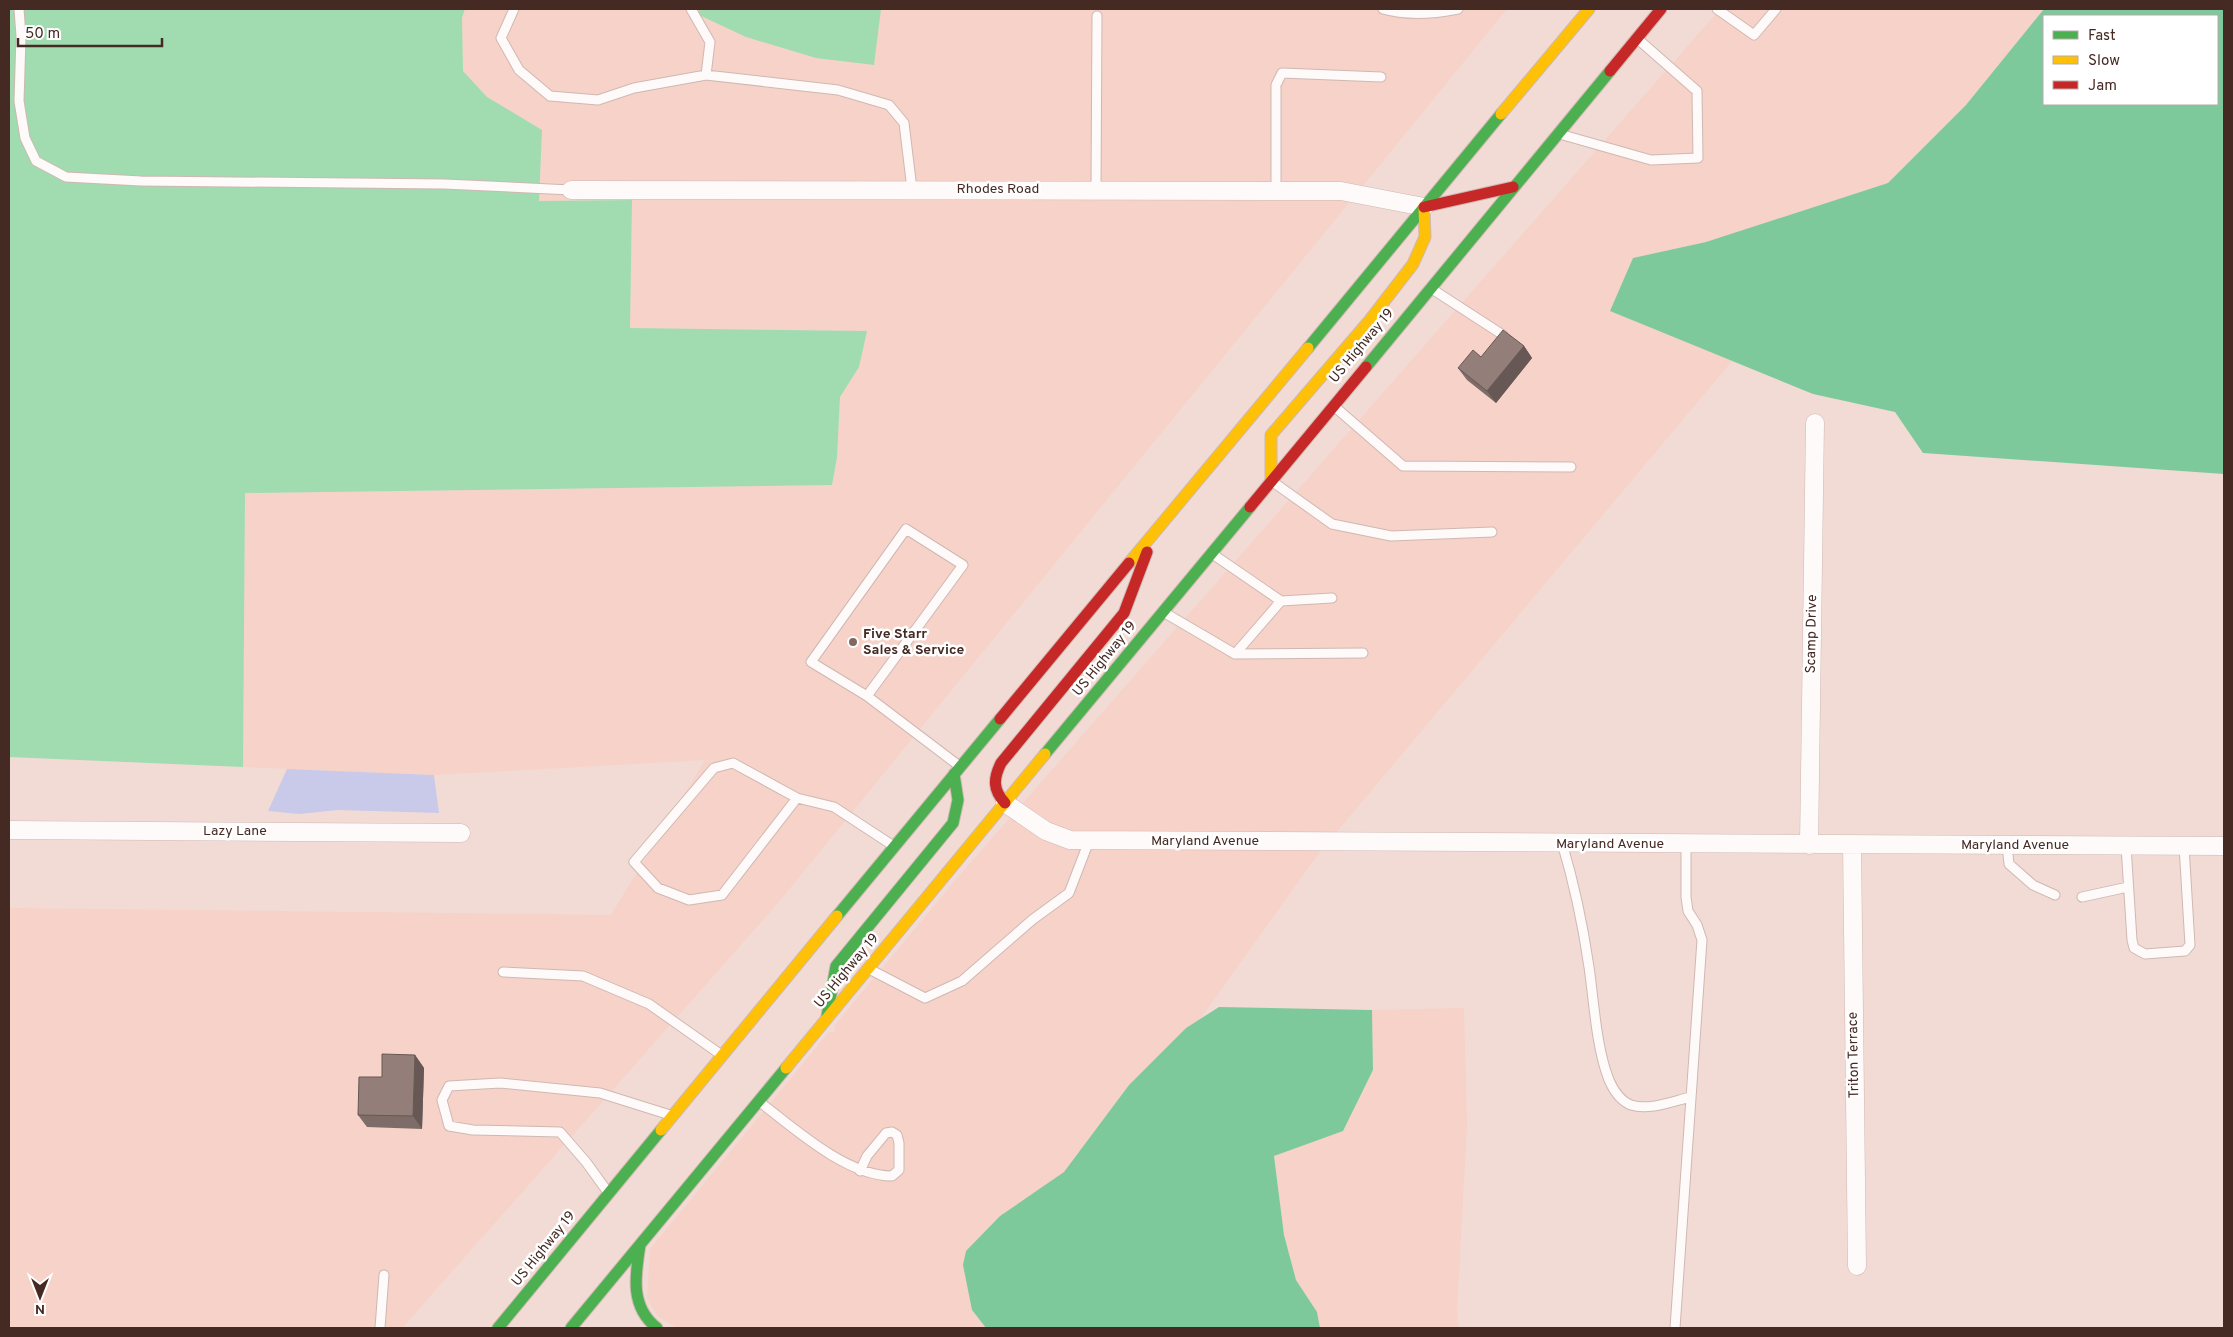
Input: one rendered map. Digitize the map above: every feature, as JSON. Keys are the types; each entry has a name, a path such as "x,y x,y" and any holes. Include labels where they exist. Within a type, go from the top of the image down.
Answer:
{"highway":[{"name":"US Highway 19","path":"498,1328 957,770 1589,9"},
{"name":"US Highway 19","path":"570,1328 1662,9"},
{"path":"1271,480 1271,435 1369,321 1413,264 1425,238 1424,206 1513,188"},
{"path":"1006,803 997,795 995,787 996,772 1124,612 1154,532"},
{"path":"826,1020 836,966 953,823 958,800 957,770"},
{"path":"641,1243 634,1279 638,1302 650,1324 657,1328"}],"street":[{"name":"Rhodes Road","path":"571,190 1096,189 1341,191 1424,206"},
{"name":"Scamp Drive","path":"1809,845 1815,423"},
{"name":"Maryland Avenue","path":"1006,803 1046,831 1070,840 2224,846"},
{"name":"Lazy Lane","path":"9,830 460,833"},
{"name":"Triton Terrace","path":"1852,844 1856,1266"}],"lane":[{"path":"19,9 22,36 19,101 25,138 36,161 66,177 141,181 444,184 571,190"},
{"path":"514,9 501,38 519,70 550,96 598,100 634,88 706,75 838,90 889,105 904,124 912,189"},
{"path":"691,9 710,42 706,75"},
{"path":"1383,9 1395,13 1434,14 1458,9"},
{"path":"1717,9 1754,35 1776,9"},
{"path":"1096,189 1097,16"},
{"path":"1558,133 1651,160 1698,158 1697,91 1637,38"},
{"path":"1276,190 1276,85 1282,73 1381,77"},
{"path":"1430,288 1503,334"},
{"path":"1333,405 1402,466 1571,467"},
{"path":"1271,480 1332,524 1391,536 1492,532"},
{"path":"867,696 964,565 906,529 811,662 867,696 957,770"},
{"path":"1211,553 1281,601 1332,598"},
{"path":"1235,654 1281,601"},
{"path":"1163,612 1235,654 1363,653"},
{"path":"797,798 722,895 689,900 658,888 634,862 714,768 732,762 797,798 834,807 894,847"},
{"path":"868,969 925,998 962,981 1032,920 1069,893 1089,840"},
{"path":"1562,843 1569,867 1589,964 1598,1037 1609,1080 1619,1097 1631,1105 1646,1106 1691,1097"},
{"path":"1675,1328 1702,940 1697,925 1688,911 1686,844"},
{"path":"2007,845 2010,864 2033,885 2055,895"},
{"path":"2126,846 2134,948 2145,954 2185,951 2190,945 2184,846"},
{"path":"2082,897 2128,887"},
{"path":"503,972 583,976 649,1004 723,1055"},
{"path":"609,1194 586,1162 560,1132 473,1130 449,1126 442,1100 449,1086 500,1084 600,1093 673,1116"},
{"path":"758,1101 807,1139 860,1171 879,1176 892,1176 899,1170 899,1143 897,1135 892,1132 886,1133 867,1156 860,1171"},
{"path":"380,1328 384,1275"}],"shaded area":[{"path":"465,9 699,9 699,15 746,37 816,58 874,65 881,9 1507,9 778,903 402,1328 9,1328 9,908 611,915 705,760 435,775 243,767 245,493 832,485 837,457 840,397 859,367 867,331 630,328 632,200 539,201 542,130 487,97 463,71 462,18"},
{"path":"1720,9 2044,9 1966,105 1888,183 1706,242 1633,258 1611,311 1732,361 1319,853 1200,1019 1186,1028 1129,1085 1064,1172 998,1218 973,1312 986,1328 678,1328 657,1316 647,1298 650,1249 829,1032 834,1033 835,1025 957,878"},
{"path":"1464,1008 1467,1125 1457,1312 1459,1328 1320,1328 1317,1312 1296,1280 1284,1235 1274,1155 1343,1131 1373,1070 1372,1010"}],"green space":[{"path":"9,9 465,9 462,18 463,71 487,97 542,130 539,201 632,200 630,328 867,331 859,367 840,397 837,457 832,485 245,493 243,767 9,757"},
{"path":"699,9 881,9 874,65 816,58 746,37 699,15"},
{"path":"2044,9 2224,9 2224,474 1923,453 1895,412 1813,394 1610,311 1633,258 1706,242 1888,183 1966,105"},
{"path":"1219,1007 1372,1010 1373,1070 1343,1131 1274,1156 1284,1235 1296,1280 1317,1312 1320,1328 986,1328 972,1310 963,1265 966,1251 1000,1216 1064,1172 1129,1085 1186,1028"}],"water":[{"path":"287,769 434,775 439,813 338,810 299,814 268,811"}],"building":[{"path":"1503,330 1524,346 1487,391 1458,368 1473,350 1481,357"},
{"path":"382,1054 415,1055 413,1116 358,1115 359,1077 382,1077"}],"traffic: fast":[{"path":"1366,367 1610,71"},
{"path":"1308,348 1501,114"},
{"path":"1045,754 1250,507"},
{"path":"837,916 1000,719"},
{"path":"827,1016 836,966 953,823 958,800 954,774"},
{"path":"571,1328 786,1068"},
{"path":"498,1328 661,1130"},
{"path":"640,1245 636,1279 638,1301 648,1320 657,1328"}],"traffic: slow":[{"path":"1501,114 1589,9"},
{"path":"1271,480 1271,435 1369,321 1413,264 1425,237 1424,207"},
{"path":"1129,563 1308,348"},
{"path":"786,1068 1045,754"},
{"path":"661,1130 837,916"}],"traffic: jam":[{"path":"1610,71 1661,9"},
{"path":"1424,207 1513,187"},
{"path":"1250,507 1366,367"},
{"path":"1005,803 996,789 996,779 1001,763 1124,613 1147,552"},
{"path":"1000,719 1129,563"}],"place":[{"name":"Five Starr Sales & Service","path":"853,642"}]}
